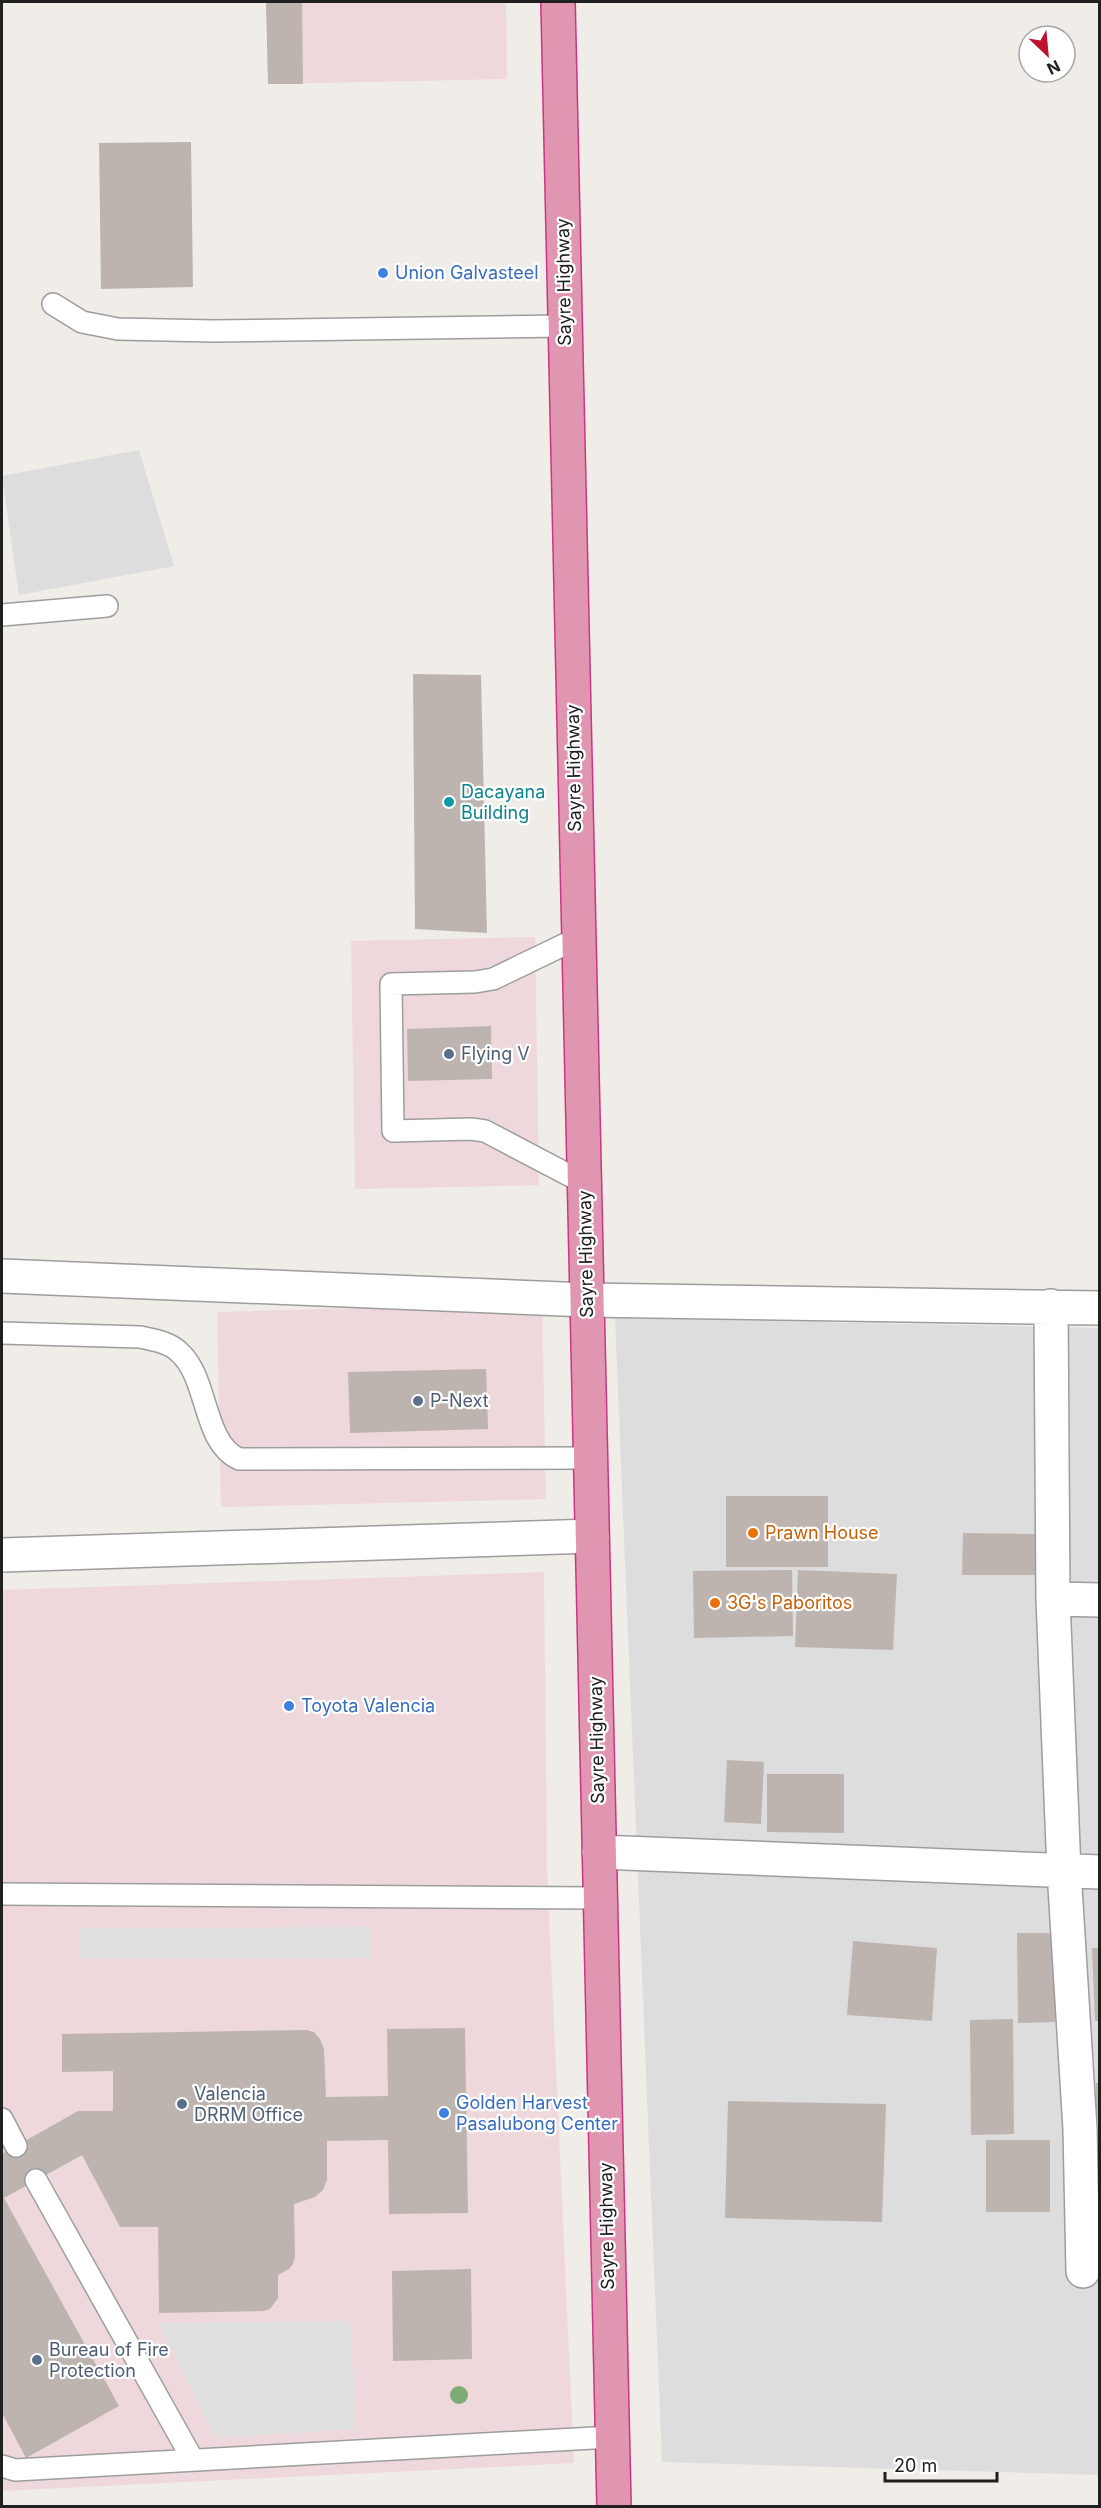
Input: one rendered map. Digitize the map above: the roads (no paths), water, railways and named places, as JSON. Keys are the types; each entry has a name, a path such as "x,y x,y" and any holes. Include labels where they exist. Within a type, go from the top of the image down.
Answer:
{"highway":[{"name":"Sayre Highway","path":"558,2 614,2506"}],"street":[{"path":"2,1276 587,1300 1100,1308"},
{"path":"1051,1306 1053,1599 1064,1871 1090,2130 1083,2271"},
{"path":"2,1555 592,1536"},
{"path":"1053,1599 1100,1600"},
{"path":"599,1852 1100,1872"}],"lane":[{"path":"53,304 82,322 118,329 213,331 565,326"},
{"path":"2,615 107,606"},
{"path":"578,938 493,979 475,982 391,984 393,1131 479,1129 584,1183"},
{"path":"2,1333 140,1337 160,1341 178,1350 189,1364 220,1442 228,1454 239,1459 591,1458"},
{"path":"2,1894 600,1898"},
{"path":"2,2119 16,2146"},
{"path":"36,2180 193,2460"},
{"path":"2,2466 15,2470 612,2437"}],"place":[{"name":"Union Galvasteel","path":"383,273"},
{"name":"Dacayana Building","path":"449,802"},
{"name":"Flying V","path":"449,1054"},
{"name":"P-Next","path":"418,1401"},
{"name":"Prawn House","path":"753,1533"},
{"name":"3G's Paboritos","path":"715,1603"},
{"name":"Toyota Valencia","path":"289,1706"},
{"name":"Valencia DRRM Office","path":"182,2104"},
{"name":"Golden Harvest Pasalubong Center","path":"444,2113"},
{"name":"Bureau of Fire Protection","path":"37,2360"}]}
